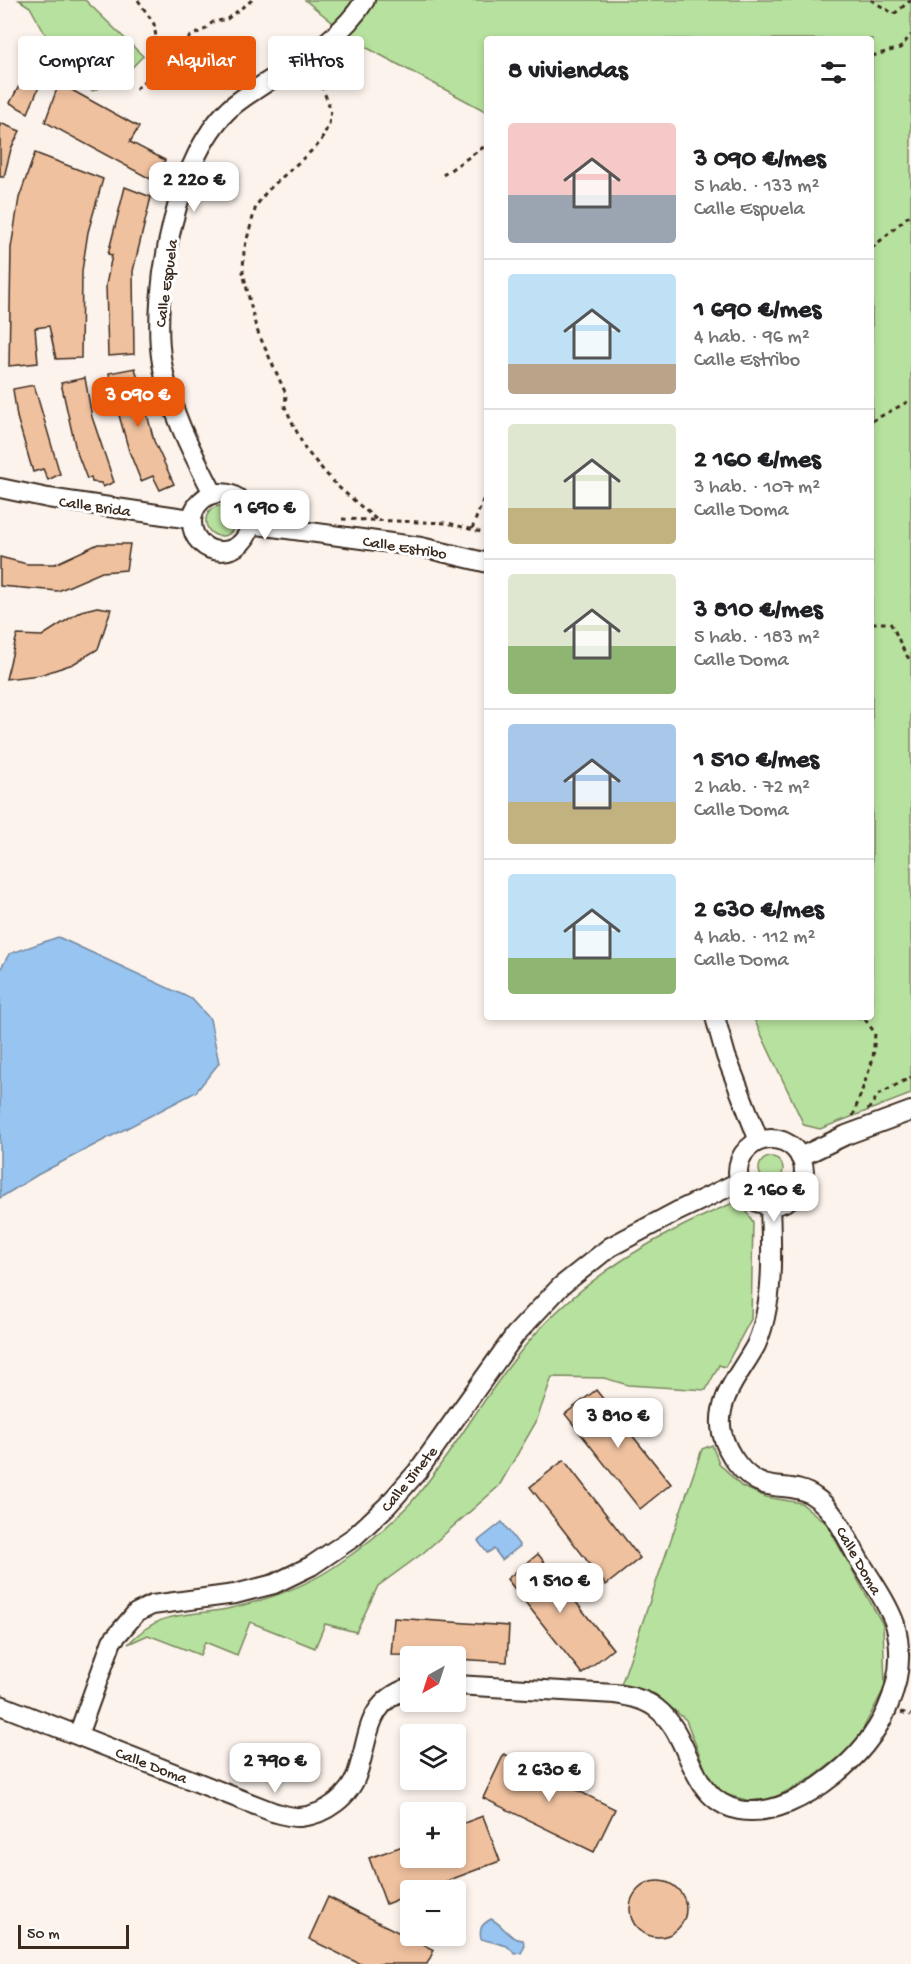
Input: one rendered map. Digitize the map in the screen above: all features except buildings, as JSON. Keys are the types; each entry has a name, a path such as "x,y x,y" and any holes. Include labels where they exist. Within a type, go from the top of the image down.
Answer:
{"street":[{"name":"Calle Espuela","path":"332,36 344,26 365,0"},
{"name":"Calle Espuela","path":"213,493 172,405 157,331 162,282 182,185 201,146 233,106 268,83"},
{"name":"Calle Brida","path":"0,488 191,519"},
{"path":"213,493 231,494 240,499 250,520 243,541 228,551 209,549 195,537 191,519 198,503 213,493"},
{"name":"Calle Estribo","path":"250,520 421,548 484,562"},
{"path":"716,1020 726,1056 759,1141"},
{"path":"800,1157 853,1132 911,1111"},
{"path":"778,1140 787,1143 800,1157 804,1168 799,1190 791,1198 770,1205 751,1198 739,1182 739,1162 743,1153 759,1141 778,1140"},
{"name":"Calle Jinete","path":"78,1735 112,1641 136,1612 152,1605 235,1594 274,1584 311,1566 354,1537 387,1506 417,1472 515,1335 561,1286 610,1247 678,1210 739,1182"},
{"name":"Calle Doma","path":"466,1686 635,1697 655,1707 670,1720 701,1785 715,1799 737,1809 759,1812 815,1790 855,1757 884,1723 894,1699 900,1666 899,1638 889,1610 831,1511 814,1496 792,1486 763,1484 742,1470 725,1446 722,1431 724,1397 757,1343 768,1307 770,1205"},
{"name":"Calle Doma","path":"0,1705 273,1812 298,1818 318,1814 348,1791 358,1773 368,1727 379,1707 400,1694"}],"path":[{"path":"138,0 154,24 156,36"},
{"path":"191,36 213,22 227,20 252,0"},
{"path":"871,0 894,14 911,0"},
{"path":"874,55 900,48 911,35"},
{"path":"136,89 146,79"},
{"path":"324,90 331,110 329,124 320,142 267,191 256,206 244,250 243,272 256,328 286,394 285,407 305,449 336,484 378,521"},
{"path":"443,175 484,147"},
{"path":"874,247 911,214"},
{"path":"874,420 911,400"},
{"path":"472,530 484,498"},
{"path":"250,520 256,501 296,513"},
{"path":"333,518 448,523 484,533"},
{"path":"874,623 890,623 899,635 904,653 911,661"},
{"path":"853,1132 873,1059 875,1034 865,1020"},
{"path":"853,1132 878,1095 911,1077"}],"green space":[{"path":"19,0 85,0 122,36 46,36 30,7"},
{"path":"305,0 911,0 911,1094 820,1129 804,1125 754,1020 874,1020 874,36 484,36 484,110 364,46 364,36 349,36"},
{"path":"134,47 143,56 134,65"},
{"path":"221,506 231,511 236,521 231,531 221,536 211,531 206,521 211,511"},
{"path":"771,1157 776,1158 782,1164 782,1174 776,1180 771,1181 766,1180 760,1174 759,1169 760,1164 766,1158"},
{"path":"733,1203 745,1209 753,1222 751,1319 725,1367 719,1365 706,1390 628,1385 604,1378 552,1377 536,1422 499,1486 423,1553 378,1586 356,1632 325,1624 315,1648 250,1622 237,1655 205,1642 200,1655 148,1635 128,1644 151,1625 174,1616 227,1609 288,1591 318,1577 354,1553 411,1503 511,1364 546,1322 594,1280 620,1262 675,1230"},
{"path":"712,1445 719,1463 741,1486 766,1497 801,1503 826,1523 883,1625 885,1687 854,1746 812,1778 762,1804 723,1794 708,1776 686,1720 655,1694 621,1685 702,1449"}],"water":[{"path":"58,937 192,999 210,1019 219,1063 196,1092 39,1174 0,1198 0,970 9,954"},
{"path":"502,1522 520,1546 502,1560 494,1549 487,1553 478,1541"},
{"path":"491,1919 514,1937 523,1940 525,1946 521,1953 515,1954 507,1946 481,1939 482,1927"}]}
